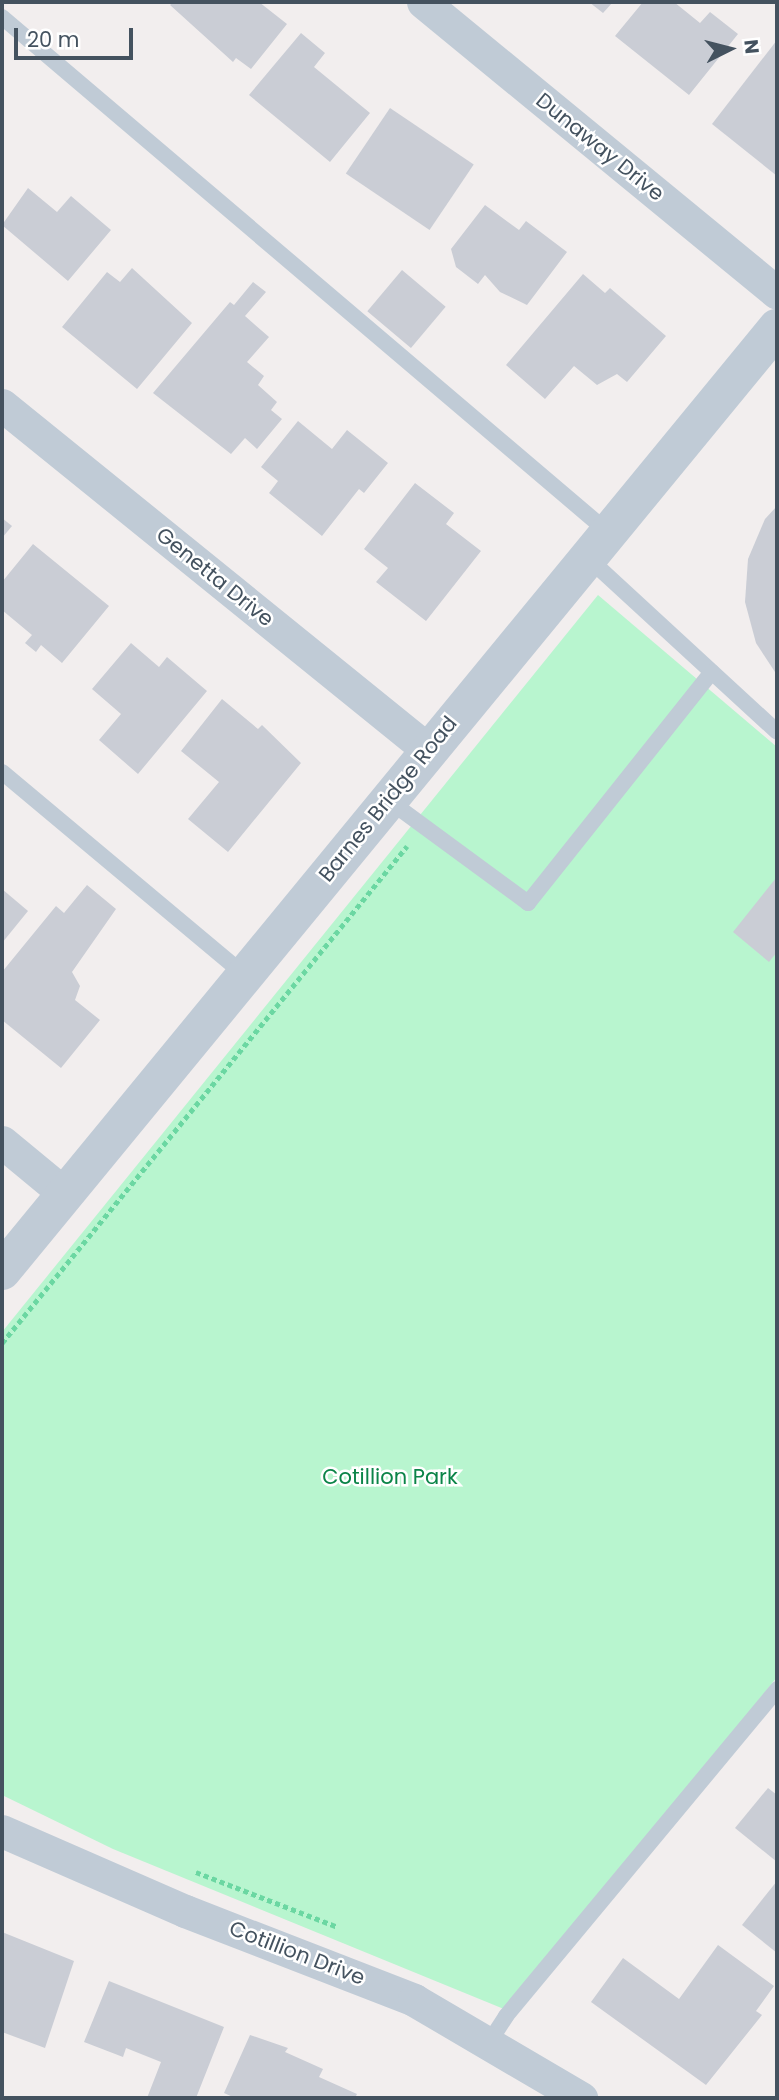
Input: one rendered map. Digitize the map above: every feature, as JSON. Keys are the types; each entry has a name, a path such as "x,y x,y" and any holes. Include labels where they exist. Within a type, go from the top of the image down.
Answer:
{"street":[{"name":"Dunaway Drive","path":"423,2 777,293"},
{"name":"Barnes Bridge Road","path":"2,1271 777,328"},
{"name":"Genetta Drive","path":"2,405 428,750"},
{"path":"2,1142 65,1194"},
{"name":"Cotillion Drive","path":"2,1831 185,1911 414,2000 581,2098"}],"lane":[{"path":"2,17 597,544 712,672 777,732"},
{"path":"388,800 528,903 712,672"},
{"path":"2,772 244,974"},
{"path":"488,2044 506,2016 777,1689"}],"path":[{"path":"2,1343 423,826"}],"green space":[{"name":"Cotillion Park","path":"598,595 777,747 777,1677 511,2012 113,1849 2,1795 2,1332"}],"building":[{"path":"173,2 259,2 287,24 251,69 236,58 233,62 170,5"},
{"path":"589,2 613,2 603,13"},
{"path":"643,2 674,2 700,23 710,12 738,34 689,95 615,36"},
{"path":"301,33 325,53 314,67 370,113 330,162 249,95"},
{"path":"777,40 777,176 712,124"},
{"path":"390,108 474,164 430,230 346,173"},
{"path":"28,188 57,212 71,196 111,230 68,281 2,225"},
{"path":"485,205 519,230 526,221 567,252 527,305 500,292 485,275 478,284 456,267 451,249"},
{"path":"132,268 192,323 137,389 62,327 107,272 120,282"},
{"path":"402,270 446,307 411,348 367,311"},
{"path":"583,274 605,293 610,288 666,336 627,382 617,374 597,385 574,366 545,399 506,365"},
{"path":"253,282 266,292 245,316 269,337 247,362 264,376 258,385 277,402 271,410 282,419 257,449 245,438 231,454 153,393 230,302 234,305"},
{"path":"298,421 332,449 347,430 388,463 364,493 359,489 322,536 269,493 278,481 261,467"},
{"path":"415,483 454,513 446,524 481,551 426,621 376,582 388,568 364,549"},
{"path":"777,506 777,675 756,643 745,602 748,559 765,519"},
{"path":"2,518 12,526 2,538"},
{"path":"33,544 109,606 62,663 41,645 36,652 25,643 32,635 2,610 2,582"},
{"path":"131,643 159,667 167,657 207,691 138,774 99,740 121,714 92,689"},
{"path":"222,699 258,729 262,725 301,763 228,852 188,819 219,782 181,751"},
{"path":"776,878 777,952 769,962 733,932"},
{"path":"87,885 116,909 72,972 80,986 75,1000 100,1020 61,1068 2,1020 2,972 56,906 64,913"},
{"path":"2,889 28,911 2,943"},
{"path":"768,1788 777,1795 777,1862 735,1828"},
{"path":"777,1881 777,1953 742,1925"},
{"path":"2,1932 74,1961 45,2048 2,2032"},
{"path":"718,1945 774,1986 756,2011 762,2015 706,2085 591,2002 623,1958 679,1999"},
{"path":"109,1981 224,2027 196,2098 147,2098 161,2062 126,2048 123,2057 84,2042"},
{"path":"250,2035 288,2048 285,2052 323,2069 319,2077 357,2094 355,2098 235,2098 224,2093"}]}
